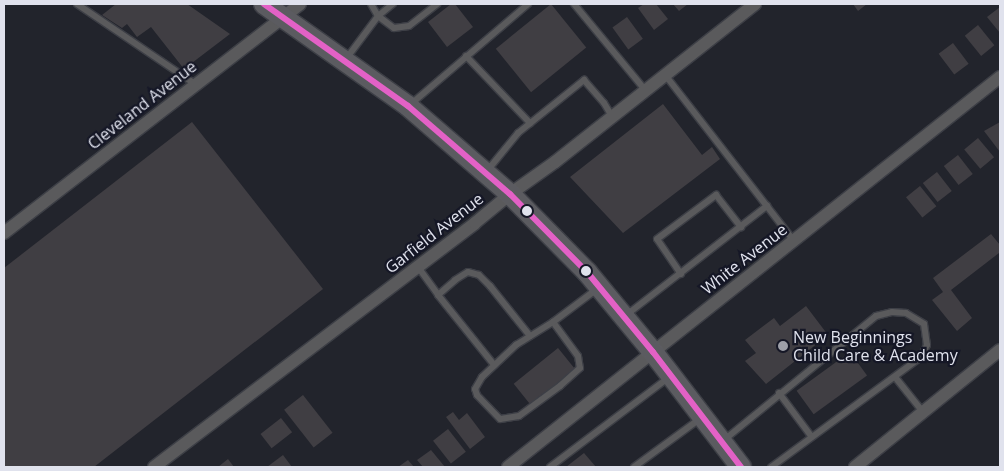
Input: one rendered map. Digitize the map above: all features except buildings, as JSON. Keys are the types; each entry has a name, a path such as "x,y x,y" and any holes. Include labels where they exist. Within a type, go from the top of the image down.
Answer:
{"main road":[{"path":"264,4 408,106 510,194 600,287 653,352 741,467"}],"street":[{"name":"Cleveland Avenue","path":"4,232 300,4"},
{"name":"Garfield Avenue","path":"154,467 418,267 510,194 613,118 755,4"},
{"name":"White Avenue","path":"508,467 1000,77"},
{"path":"855,467 1000,350"}],"lane":[{"path":"77,4 195,84"},
{"path":"371,4 378,16 394,28 410,26 437,4"},
{"path":"345,60 378,16 393,4"},
{"path":"408,106 528,4"},
{"path":"574,4 646,92"},
{"path":"466,56 530,123"},
{"path":"666,76 793,240"},
{"path":"486,172 518,133 584,80 604,103 613,118"},
{"path":"680,274 657,239 716,195 741,227"},
{"path":"624,317 767,206"},
{"path":"418,267 494,366"},
{"path":"438,295 455,280 468,272 478,275 490,286 530,336"},
{"path":"553,322 578,356 580,368 560,386 520,416 500,419 477,395 475,389 482,377 507,352 553,322 600,287"},
{"path":"722,442 752,419 779,393 876,316 892,312 906,313 924,324 928,345 921,357 771,467"},
{"path":"550,467 671,375"},
{"path":"895,377 923,412"},
{"path":"779,393 811,436"},
{"path":"634,467 703,417"}],"transit line":[{"path":"264,4 408,106 510,194 587,272 653,352 741,467"}],"place":[{"name":"New Beginnings Child Care & Academy","path":"783,346"}]}
